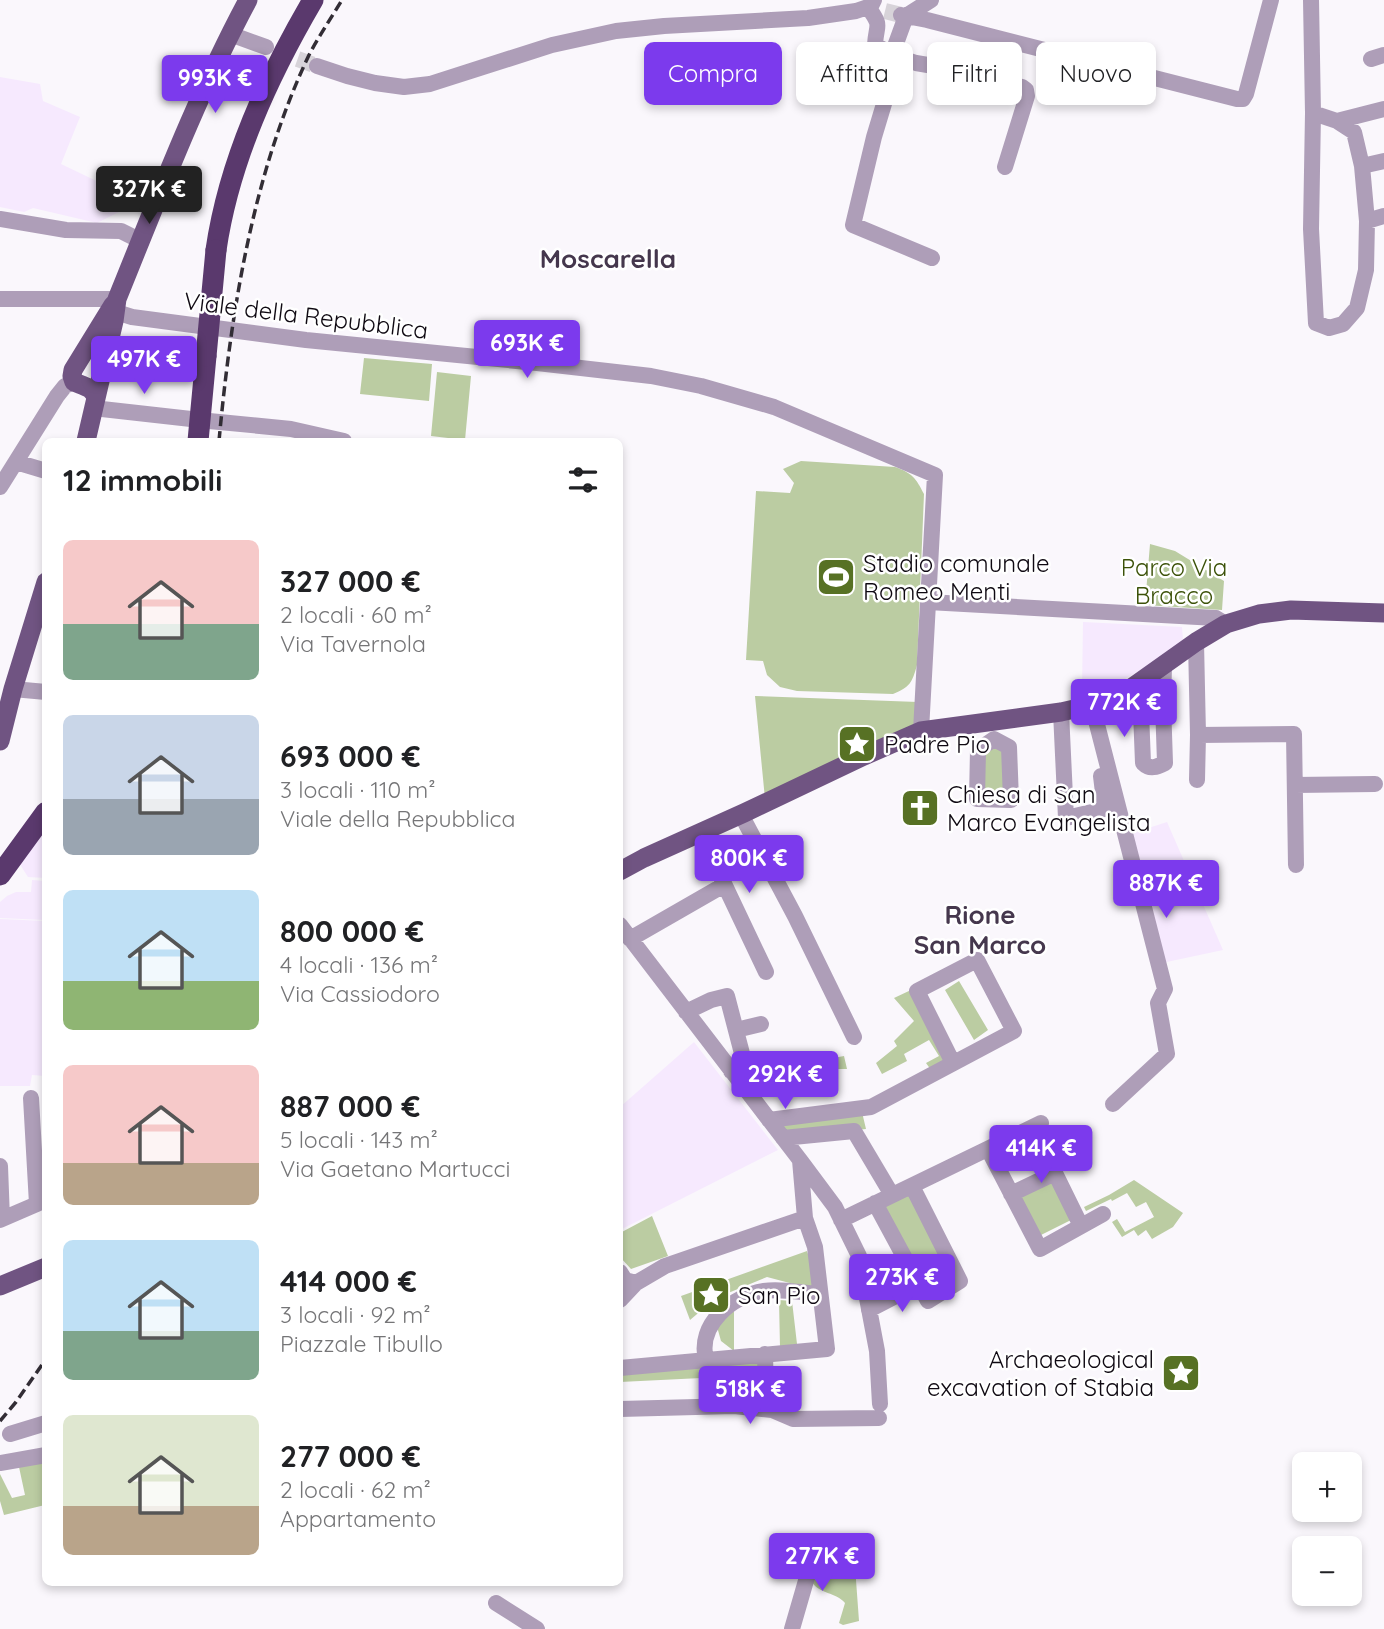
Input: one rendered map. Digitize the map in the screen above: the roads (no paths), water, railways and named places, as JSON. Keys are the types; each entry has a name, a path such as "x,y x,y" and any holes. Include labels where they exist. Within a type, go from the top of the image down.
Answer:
{"highway":[{"path":"198,438 216,250 226,197 259,105 280,58 313,0"},
{"path":"0,875 42,817"}],"main road":[{"path":"86,438 91,392 107,355 117,305 137,250 187,129 248,0"},
{"path":"91,392 72,376 73,370 87,345 117,305"},
{"path":"87,345 100,345 107,355"},
{"path":"0,741 42,595"},
{"path":"623,869 864,755 921,731 994,731 1092,705 1127,691 1226,624 1259,614 1291,610 1384,613"},
{"path":"0,1286 42,1269"}],"street":[{"path":"317,66 375,83 404,87 430,84 552,45 616,31 808,18 880,10 931,0"},
{"path":"880,10 927,19 1243,99 1271,0"},
{"path":"1311,0 1311,229 1316,323 1329,328 1343,324 1357,308 1366,270 1367,221 1362,166 1354,132 1337,121 1313,113"},
{"path":"875,42 880,10"},
{"path":"880,10 891,42"},
{"path":"230,34 266,47"},
{"path":"913,62 951,69 1026,90 1027,96 1005,167"},
{"path":"884,105 853,225 932,258"},
{"path":"1337,121 1384,109"},
{"path":"1362,166 1384,161"},
{"path":"0,219 65,230 121,231 133,228 151,216"},
{"path":"1367,221 1384,216"},
{"path":"121,231 135,238 137,250"},
{"name":"Viale della Repubblica","path":"0,299 117,305 132,317 306,340 651,376 701,386 774,407 935,475 928,602"},
{"path":"0,487 65,386 191,419"},
{"path":"209,421 291,429 331,438"},
{"path":"16,462 42,470"},
{"path":"921,731 928,602 1216,618 1226,624"},
{"path":"1196,642 1197,780"},
{"path":"1163,703 1164,667"},
{"path":"13,689 42,692"},
{"path":"1092,705 1165,989 1158,1003 1167,1054 1113,1104"},
{"path":"1061,712 1066,818 1105,809 1098,750"},
{"path":"1198,735 1294,734 1296,865"},
{"path":"1295,785 1375,784"},
{"path":"744,813 745,822 855,1037"},
{"path":"700,833 766,972"},
{"path":"630,939 724,885"},
{"path":"623,929 835,1206 859,1256 877,1351 879,1411 793,1419 772,1410 734,1406 623,1409"},
{"path":"769,1120 871,1107 1014,1031 977,960 917,991 953,1063"},
{"path":"686,1012 727,996 745,1065 732,1071"},
{"path":"736,1030 761,1024"},
{"path":"0,1166 1,1219 37,1204 32,1098"},
{"path":"841,1220 1036,1126 1081,1226"},
{"path":"783,1138 855,1131 892,1195"},
{"path":"988,1149 1040,1249 1103,1214"},
{"path":"623,1368 827,1349 815,1247 805,1218 800,1160"},
{"path":"1011,1194 1055,1173"},
{"path":"875,1203 928,1301 960,1281 912,1186"},
{"path":"623,1297 636,1283 665,1266 805,1218"},
{"path":"623,1277 636,1283"},
{"path":"869,1310 919,1284"},
{"path":"706,1360 704,1351 707,1337 713,1321 724,1308 748,1295 766,1291 820,1294"},
{"path":"762,1408 766,1395 765,1354"},
{"path":"10,1434 42,1424"},
{"path":"0,1463 42,1456"},
{"path":"792,1629 816,1546"},
{"path":"496,1603 537,1629"}],"tunnel":[{"path":"885,11 901,15"},
{"path":"275,51 317,66"}],"railway":[{"path":"219,438 238,293 259,195 273,147 309,55 342,0"},
{"path":"0,1421 42,1365"}],"place":[{"name":"Stadio comunale Romeo Menti","path":"836,577"},
{"name":"Padre Pio","path":"857,744"},
{"name":"Chiesa di San Marco Evangelista","path":"920,808"},
{"name":"San Pio","path":"711,1295"},
{"name":"Archaeological excavation of Stabia","path":"1181,1373"}],"district":[{"name":"Moscarella","path":"608,258"},
{"name":"Rione San Marco","path":"980,929"}],"park label":[{"name":"Parco Via Bracco","path":"1174,581"}]}
